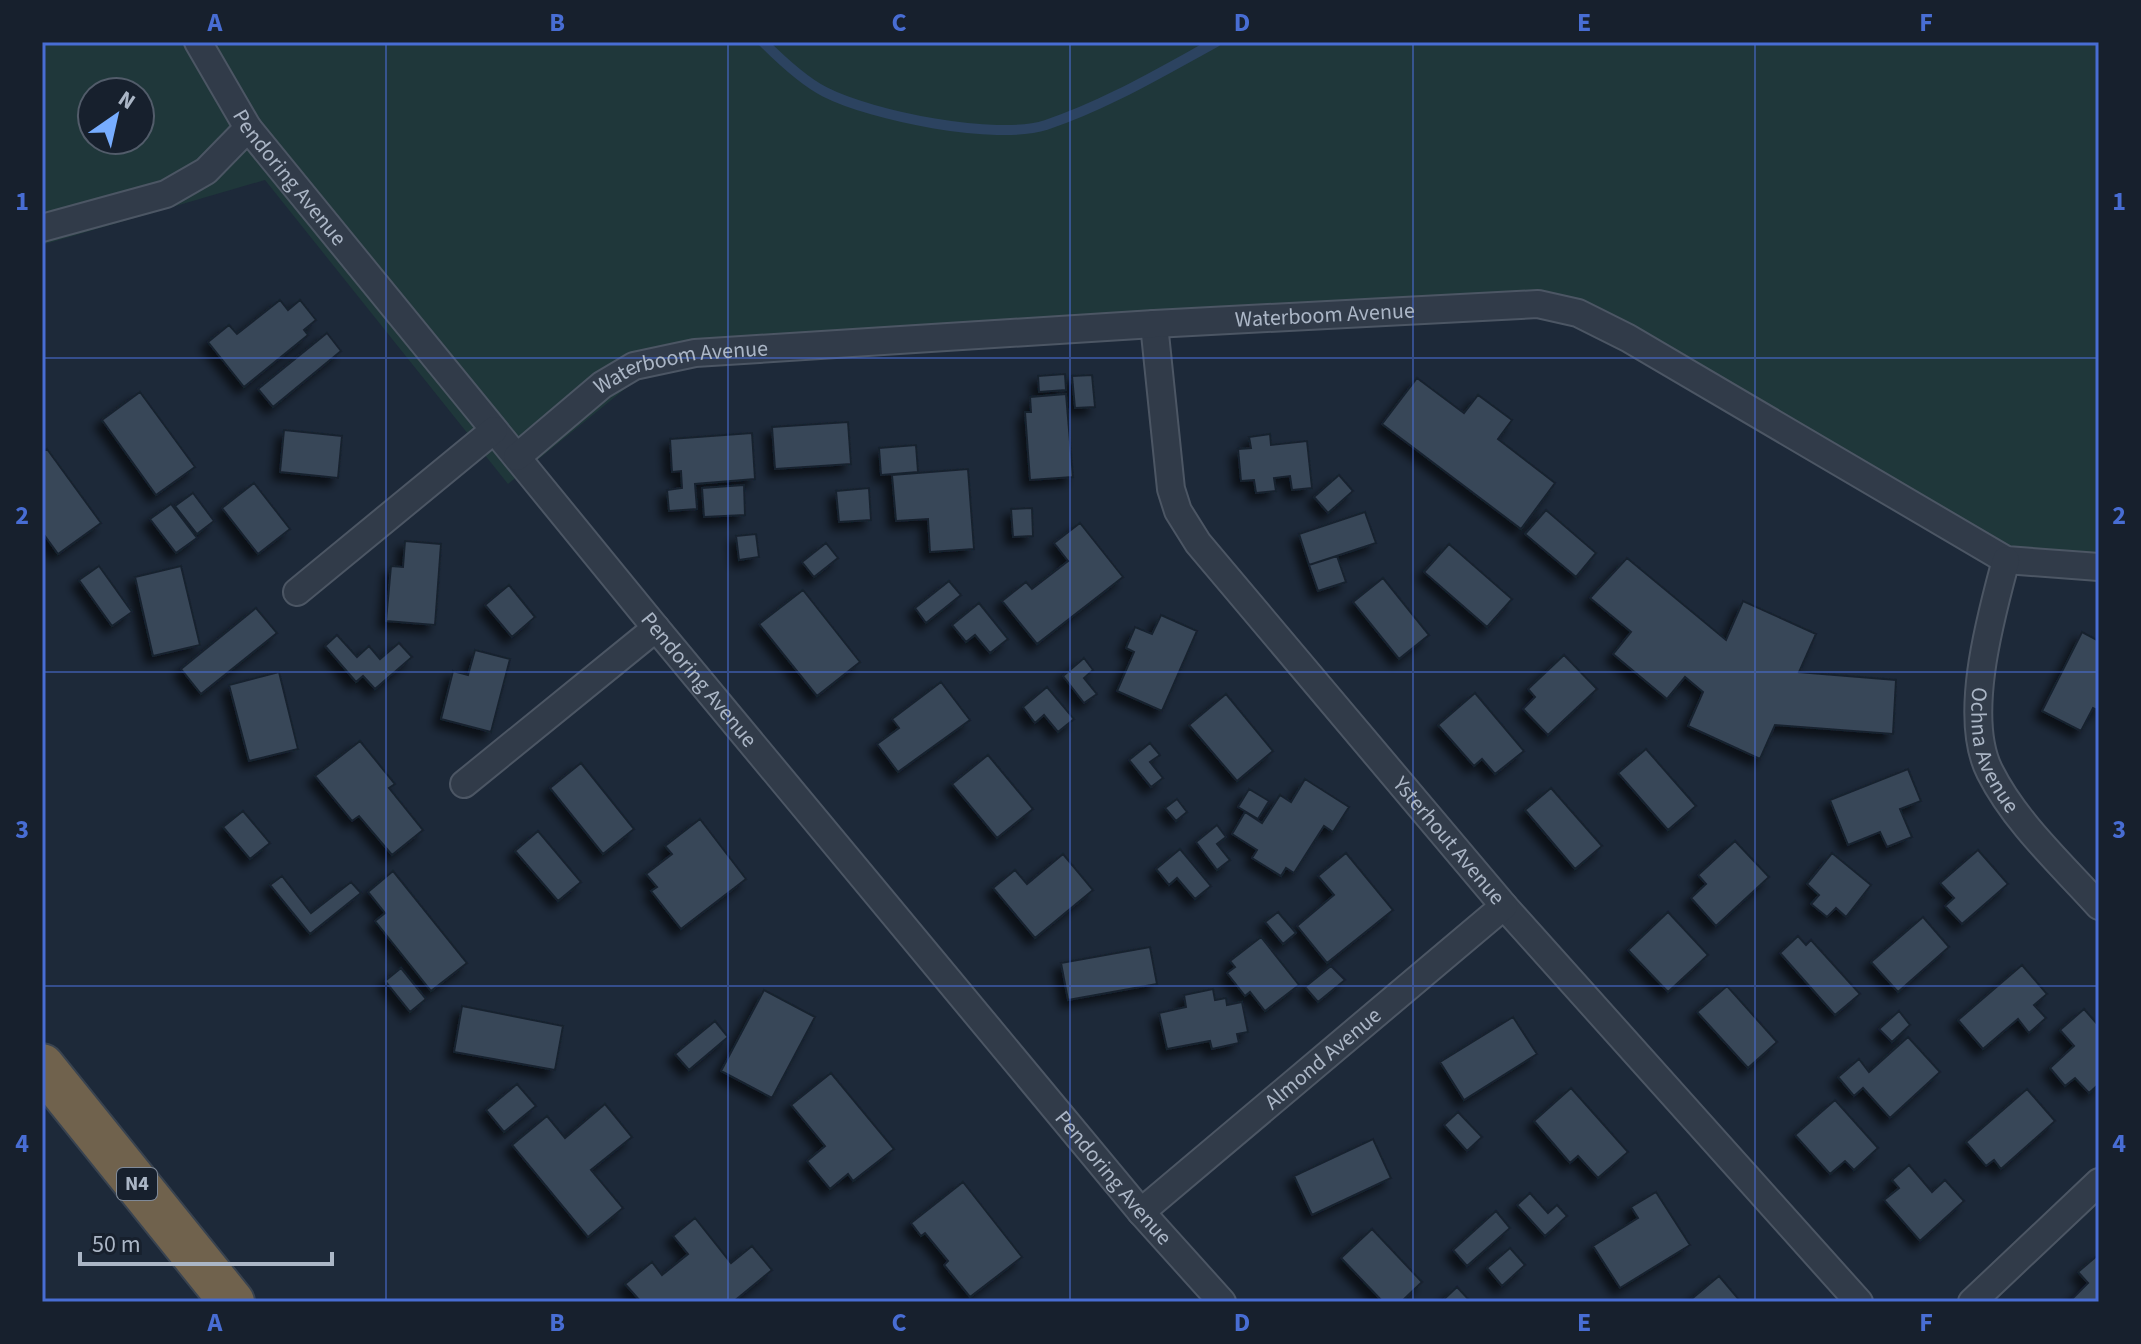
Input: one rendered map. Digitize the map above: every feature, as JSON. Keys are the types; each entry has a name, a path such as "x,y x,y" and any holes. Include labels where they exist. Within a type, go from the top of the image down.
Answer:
{"highway":[{"name":"N4","path":"42,1066 232,1302"}],"street":[{"name":"Pendoring Avenue","path":"198,42 248,128 656,628 1141,1212 1222,1302"},
{"path":"42,228 166,194 206,171 248,128"},
{"name":"Waterboom Avenue","path":"517,457 602,385 634,366 671,357 1154,324 1538,304 1578,313 2006,560 2099,567"},
{"name":"Ysterhout Avenue","path":"1154,324 1169,476 1178,511 1216,565 1504,906 1859,1302"},
{"path":"297,592 494,430"},
{"name":"Ochna Avenue","path":"2006,560 1989,624 1980,684 1980,741 1989,772 2033,832 2099,906"},
{"path":"464,784 656,628"},
{"name":"Almond Avenue","path":"1141,1212 1504,906"},
{"path":"1972,1302 2099,1182"}],"green space":[{"path":"42,42 2099,42 2099,563 2014,574 1561,309 653,366 508,484 265,180 42,245"}],"building":[{"path":"280,300 288,310 300,300 316,320 304,330 308,335 244,387 208,342 229,325 237,334"},
{"path":"327,333 341,351 273,407 258,389"},
{"path":"1065,374 1066,390 1039,392 1038,376"},
{"path":"1092,375 1095,407 1075,408 1072,376"},
{"path":"1417,378 1464,413 1478,395 1512,420 1498,439 1555,483 1521,529 1382,424"},
{"path":"140,392 195,467 156,495 102,420"},
{"path":"1066,394 1073,477 1030,480 1025,412 1031,412 1030,397"},
{"path":"848,422 851,464 775,469 772,427"},
{"path":"284,430 342,436 338,478 280,472"},
{"path":"752,433 755,479 695,484 697,509 669,511 667,490 682,488 681,471 672,472 670,439"},
{"path":"1270,434 1271,445 1307,441 1312,488 1292,490 1290,476 1274,478 1276,491 1256,493 1254,480 1241,481 1238,449 1251,448 1249,437"},
{"path":"916,445 918,472 881,475 879,448"},
{"path":"47,449 101,523 58,554 42,532 42,452"},
{"path":"968,469 974,549 930,552 928,519 896,521 892,475"},
{"path":"1339,475 1353,491 1328,513 1314,497"},
{"path":"254,483 290,529 258,554 222,508"},
{"path":"744,485 745,515 704,517 702,488"},
{"path":"869,488 871,520 839,522 836,491"},
{"path":"193,493 214,521 197,534 175,506"},
{"path":"171,504 197,538 176,553 150,519"},
{"path":"1032,508 1033,536 1013,537 1011,509"},
{"path":"1546,510 1596,553 1576,577 1525,534"},
{"path":"1365,512 1376,543 1309,565 1299,534"},
{"path":"1080,523 1123,577 1037,644 1002,601 1026,582 1032,589 1068,561 1054,543"},
{"path":"756,534 759,557 739,560 736,536"},
{"path":"405,541 441,544 435,625 386,621 391,566 403,567"},
{"path":"826,543 838,558 814,577 802,562"},
{"path":"1449,544 1512,599 1487,627 1424,572"},
{"path":"1337,556 1346,582 1318,591 1309,565"},
{"path":"1627,558 1726,640 1743,601 1816,634 1799,672 1896,680 1893,734 1775,725 1760,759 1688,726 1703,692 1685,677 1667,699 1613,654 1631,632 1590,598"},
{"path":"99,566 132,612 112,626 79,580"},
{"path":"181,566 200,645 153,656 135,577"},
{"path":"1383,578 1429,635 1399,659 1353,602"},
{"path":"949,581 961,595 926,623 915,608"},
{"path":"509,585 535,617 512,637 485,605"},
{"path":"803,590 860,662 817,696 759,624"},
{"path":"979,603 1008,639 990,653 975,635 966,642 952,625"},
{"path":"256,608 277,633 201,694 181,669"},
{"path":"1161,615 1197,631 1162,711 1117,691 1134,652 1126,648 1135,627 1152,634"},
{"path":"2082,632 2099,641 2099,711 2093,708 2081,731 2042,711"},
{"path":"337,635 357,657 369,646 380,659 399,643 412,657 375,689 363,676 356,682 325,646"},
{"path":"475,650 510,659 491,732 441,719 453,671 468,675"},
{"path":"1564,655 1597,689 1548,735 1523,709 1535,697 1528,689"},
{"path":"1084,658 1093,670 1084,678 1097,694 1084,703 1063,676"},
{"path":"279,672 298,749 249,761 229,685"},
{"path":"941,682 970,720 898,772 877,744 899,728 892,719"},
{"path":"1047,687 1074,719 1058,732 1044,715 1035,723 1023,707"},
{"path":"1475,693 1524,751 1495,774 1482,759 1474,766 1438,725"},
{"path":"1226,694 1273,751 1237,781 1189,725"},
{"path":"360,741 395,784 389,788 423,830 392,855 359,816 352,821 315,776"},
{"path":"1150,743 1160,755 1150,762 1163,778 1151,787 1129,760"},
{"path":"1646,749 1696,806 1668,830 1618,773"},
{"path":"988,755 1033,809 997,838 952,784"},
{"path":"581,763 634,829 603,854 550,788"},
{"path":"1908,769 1921,801 1900,809 1912,837 1887,847 1880,832 1848,845 1830,800"},
{"path":"1305,779 1349,807 1333,832 1324,826 1294,873 1286,868 1281,876 1252,858 1257,850 1232,834 1245,812 1262,823 1280,795 1291,802"},
{"path":"1551,788 1602,846 1575,869 1525,810"},
{"path":"1249,789 1269,801 1258,819 1238,807"},
{"path":"1177,799 1187,812 1176,821 1165,808"},
{"path":"243,811 270,843 250,859 223,827"},
{"path":"700,819 746,879 681,929 651,891 657,887 646,874 672,854 665,846"},
{"path":"1217,825 1226,837 1217,844 1230,860 1217,870 1196,842"},
{"path":"538,831 581,882 558,901 515,851"},
{"path":"1735,841 1769,877 1716,926 1691,898 1706,884 1698,875"},
{"path":"1180,849 1211,886 1195,899 1177,878 1169,885 1156,869"},
{"path":"1978,850 2008,884 1962,924 1945,906 1954,898 1940,883"},
{"path":"1346,853 1393,910 1327,963 1297,926 1334,895 1318,876"},
{"path":"1832,853 1871,885 1846,917 1836,908 1827,917 1811,904 1819,895 1807,884"},
{"path":"1063,854 1093,890 1035,938 993,888 1015,870 1027,884"},
{"path":"393,871 467,963 431,991 375,921 385,913 368,892"},
{"path":"282,876 311,913 351,882 361,893 310,934 270,885"},
{"path":"1278,912 1296,933 1283,944 1265,922"},
{"path":"1668,912 1708,955 1668,992 1628,950"},
{"path":"1923,917 1949,947 1898,992 1871,962"},
{"path":"1798,936 1806,945 1811,940 1860,994 1835,1015 1780,953"},
{"path":"1261,937 1299,985 1265,1011 1250,992 1245,996 1227,973 1235,967 1230,961"},
{"path":"1150,947 1157,984 1068,1000 1061,963"},
{"path":"2022,965 2047,994 2034,1005 2046,1018 2029,1033 2018,1019 1983,1049 1958,1020"},
{"path":"1331,966 1345,980 1318,1002 1305,987"},
{"path":"401,968 426,999 410,1012 385,981"},
{"path":"1727,986 1777,1042 1748,1068 1697,1012"},
{"path":"1213,989 1215,1000 1226,998 1227,1005 1242,1002 1248,1032 1237,1034 1239,1043 1212,1049 1210,1041 1167,1049 1159,1013 1186,1007 1184,995"},
{"path":"764,990 815,1017 772,1098 721,1071"},
{"path":"462,1006 563,1026 555,1070 454,1052"},
{"path":"2084,1009 2099,1026 2099,1084 2089,1093 2075,1078 2065,1086 2050,1068 2074,1046 2060,1030"},
{"path":"1899,1011 1910,1025 1892,1042 1879,1029"},
{"path":"1513,1017 1537,1054 1464,1100 1440,1062"},
{"path":"715,1021 728,1037 689,1070 675,1054"},
{"path":"1908,1037 1940,1072 1890,1118 1863,1088 1854,1096 1838,1077 1859,1059 1869,1072"},
{"path":"831,1073 894,1149 853,1181 848,1174 830,1189 807,1161 825,1146 791,1105"},
{"path":"517,1084 536,1106 504,1132 486,1110"},
{"path":"1571,1088 1628,1152 1598,1178 1578,1156 1570,1163 1534,1121"},
{"path":"2027,1089 2055,1121 2001,1169 1994,1160 1986,1166 1966,1142"},
{"path":"1835,1100 1878,1148 1854,1170 1845,1161 1830,1174 1795,1135"},
{"path":"605,1104 632,1137 591,1170 623,1208 588,1237 512,1145 547,1116 565,1138"},
{"path":"1458,1112 1482,1137 1467,1151 1444,1125"},
{"path":"1373,1139 1391,1178 1312,1215 1294,1176"},
{"path":"1909,1165 1932,1192 1945,1180 1964,1201 1920,1241 1884,1200 1899,1188 1892,1180"},
{"path":"963,1182 1022,1257 970,1297 944,1265 948,1261 925,1233 921,1236 911,1223"},
{"path":"1656,1192 1690,1245 1620,1288 1593,1246 1638,1218 1631,1207"},
{"path":"1530,1193 1548,1213 1557,1205 1567,1216 1545,1236 1517,1205"},
{"path":"1496,1211 1510,1228 1467,1266 1453,1250"},
{"path":"695,1218 731,1263 752,1246 772,1270 733,1302 641,1302 625,1284 652,1262 662,1275 688,1254 673,1236"},
{"path":"1372,1229 1422,1282 1401,1302 1383,1302 1341,1258"},
{"path":"1510,1248 1525,1265 1502,1286 1487,1268"},
{"path":"2099,1254 2099,1302 2069,1302 2088,1283 2078,1272"},
{"path":"1719,1276 1741,1302 1688,1302"},
{"path":"1457,1287 1471,1302 1441,1302"}],"waterway":[{"path":"763,42 808,82 846,101 934,124 997,130 1046,125 1068,117 1133,87 1216,42"}]}
